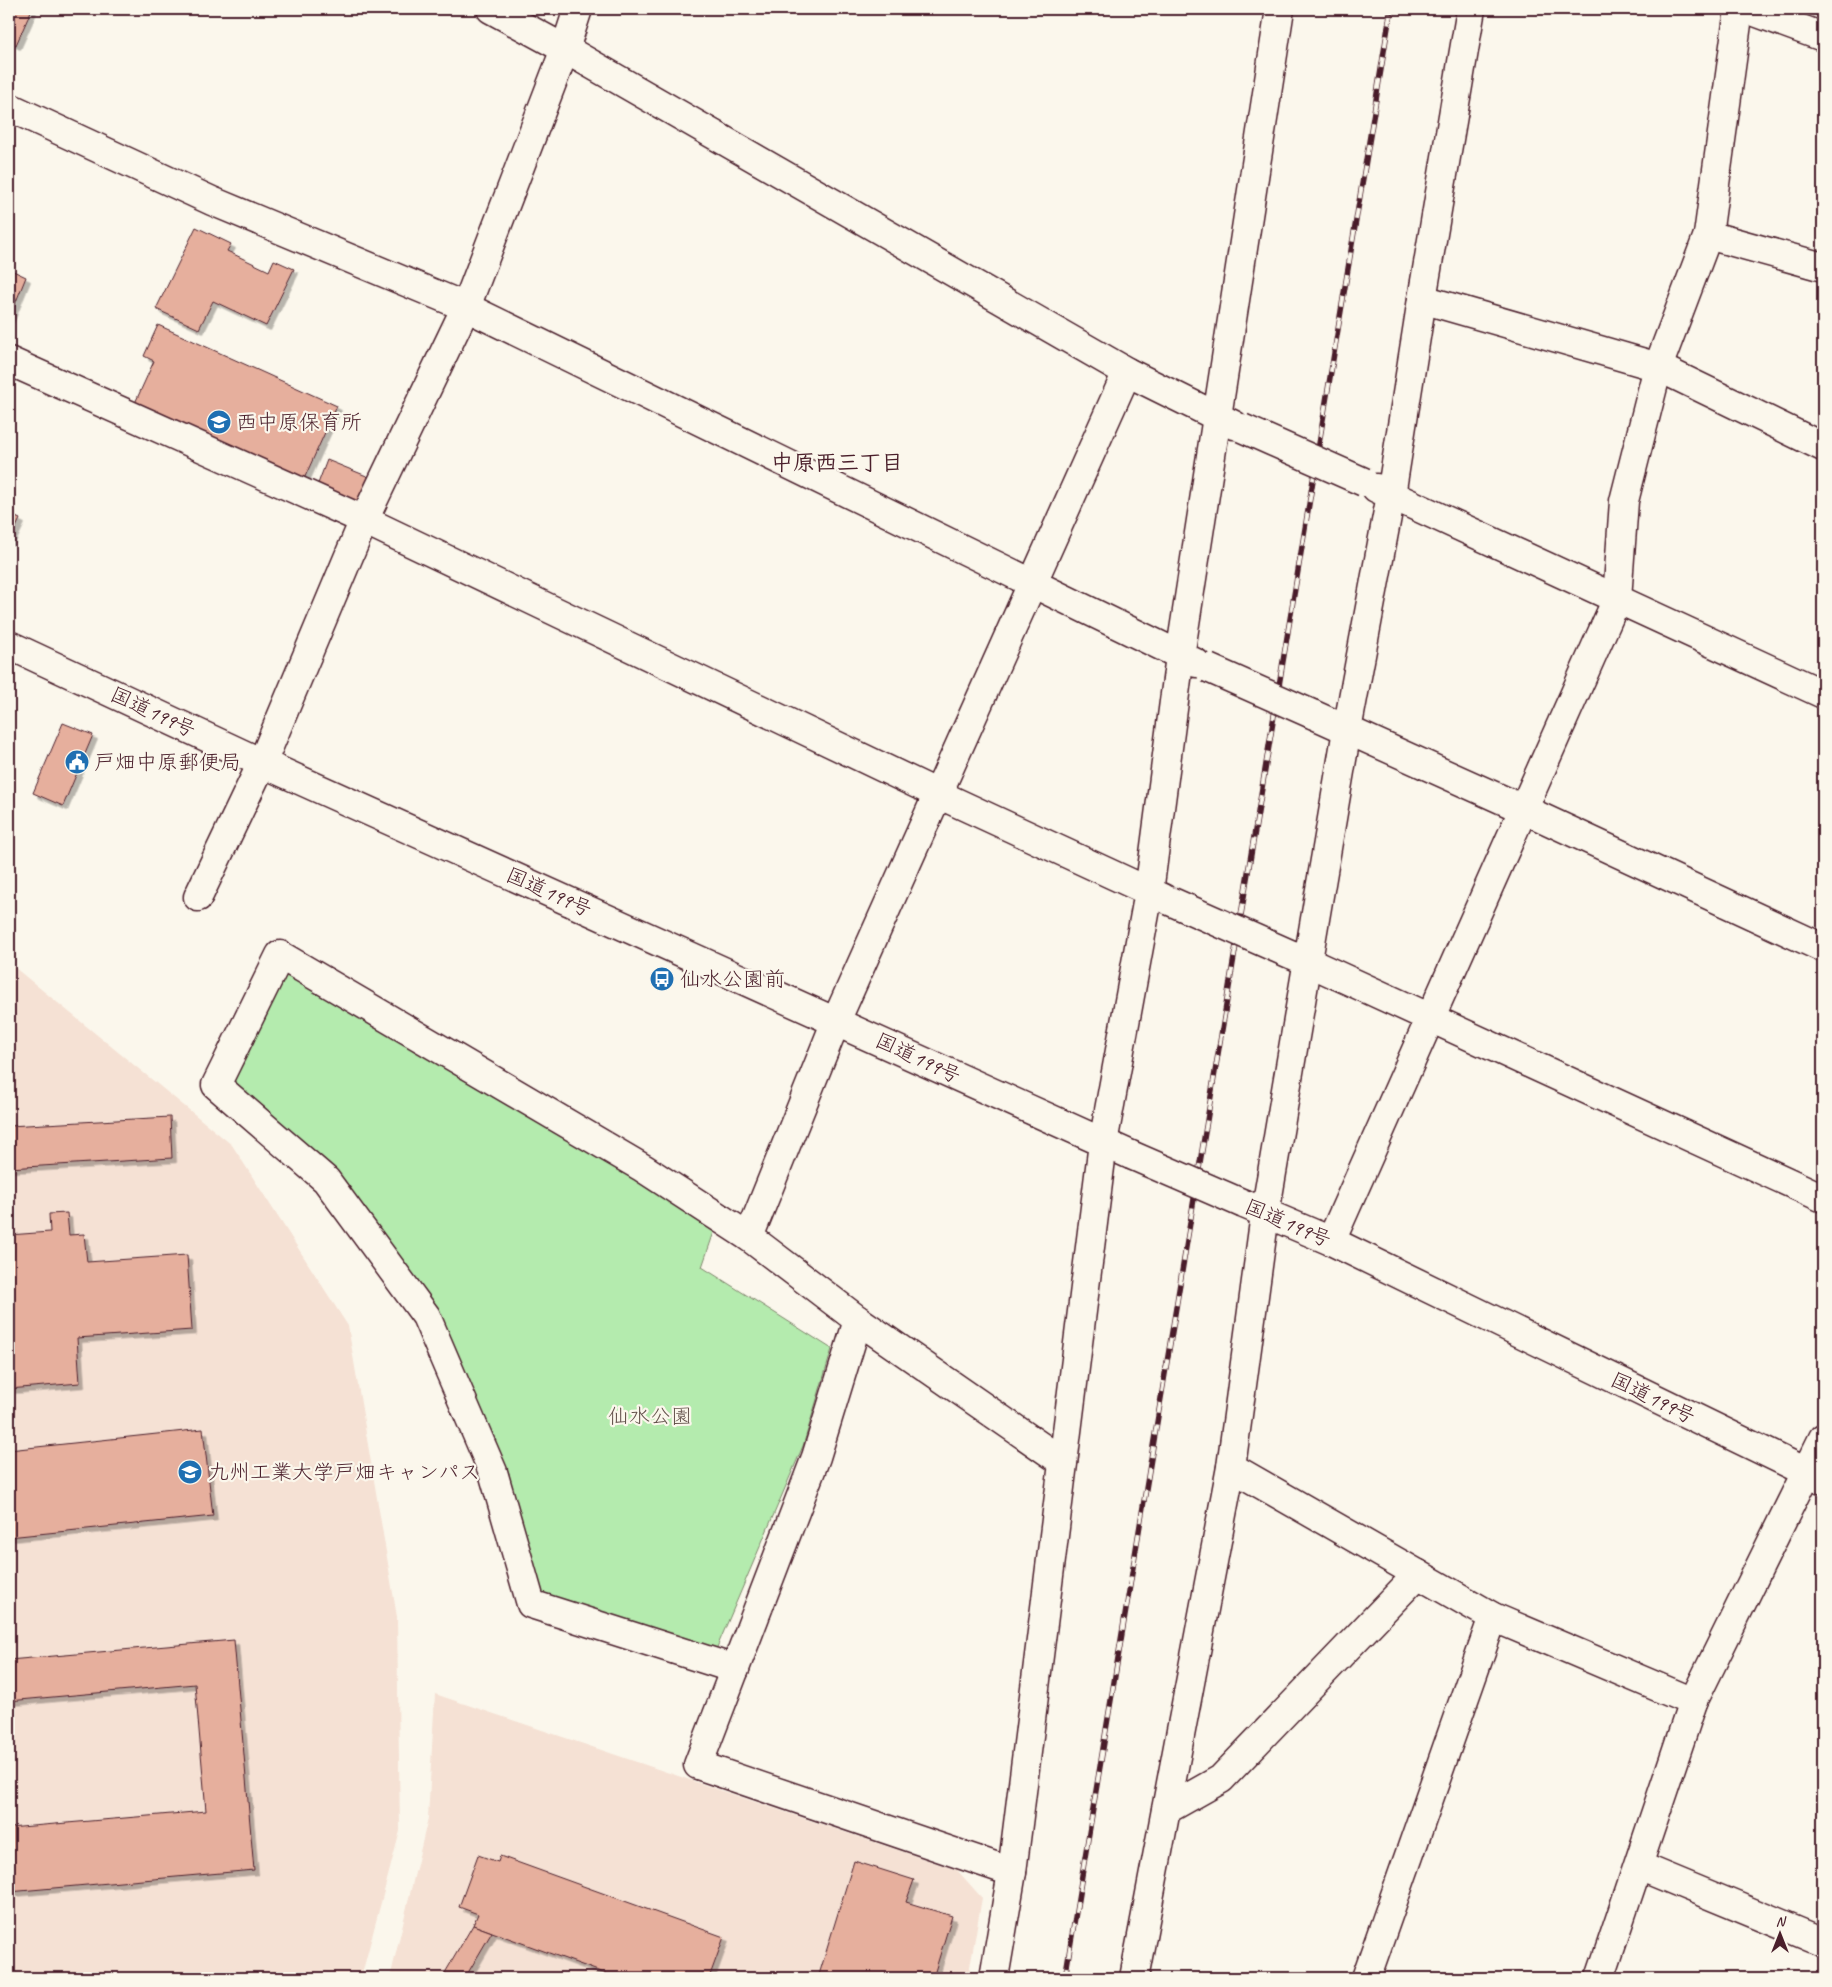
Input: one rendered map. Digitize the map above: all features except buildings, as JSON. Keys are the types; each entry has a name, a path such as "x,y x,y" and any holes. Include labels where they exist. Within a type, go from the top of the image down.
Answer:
{"main road":[{"path":"491,9 565,48 1127,372 1230,424 1391,494 1823,694"},
{"path":"198,897 262,763 364,520 466,307 565,48 578,9"},
{"path":"994,1978 1012,1872 1103,1143 1159,896 1180,656 1230,424 1280,9"},
{"path":"1134,1978 1231,1467 1254,1209 1299,957 1347,730 1391,494 1422,299 1472,9"},
{"path":"1331,1241 1617,598 1624,501 1658,367 1708,234 1739,9"},
{"path":"1747,9 1823,37"},
{"path":"9,107 212,201 466,307 1180,656 1523,809 1823,948"},
{"path":"1708,234 1823,267"},
{"path":"1422,299 1658,367 1823,447"},
{"path":"9,361 364,520 938,794 1159,896 1431,1017 1823,1198"},
{"path":"749,1237 836,1021 1127,372"},
{"name":"国道199号","path":"9,645 262,763 1103,1143 1331,1241 1815,1477"},
{"path":"735,1669 531,1604 493,1472 426,1316 326,1180 216,1085 280,955 643,1168 749,1237 858,1320 1063,1462"},
{"path":"858,1320 816,1457 698,1765 1012,1872"},
{"path":"1600,1978 1693,1702 1815,1477 1823,1438"},
{"path":"1231,1467 1493,1617 1693,1702"},
{"path":"1166,1810 1221,1779 1418,1574"},
{"path":"1366,1978 1493,1617"},
{"path":"1639,1866 1823,1942"}],"shaded area":[{"name":"九州工業大学戸畑キャンパス","path":"9,963 232,1145 348,1326 397,1617 400,1831 361,1978 9,1978"},
{"path":"435,1694 957,1870 982,1898 968,1978 390,1978 428,1818"}],"green space":[{"name":"仙水公園","path":"280,955 577,1128 714,1232 702,1267 832,1349 803,1446 715,1652 523,1593 509,1473 426,1316 326,1180 216,1085"}],"railway":[{"path":"1065,1978 1391,9"}],"place":[{"name":"西中原保育所","path":"219,422"},
{"name":"戸畑中原郵便局","path":"77,762"},
{"name":"仙水公園前","path":"662,979"},
{"name":"九州工業大学戸畑キャンパス","path":"190,1472"}],"district":[{"name":"中原西三丁目","path":"837,463"}]}
